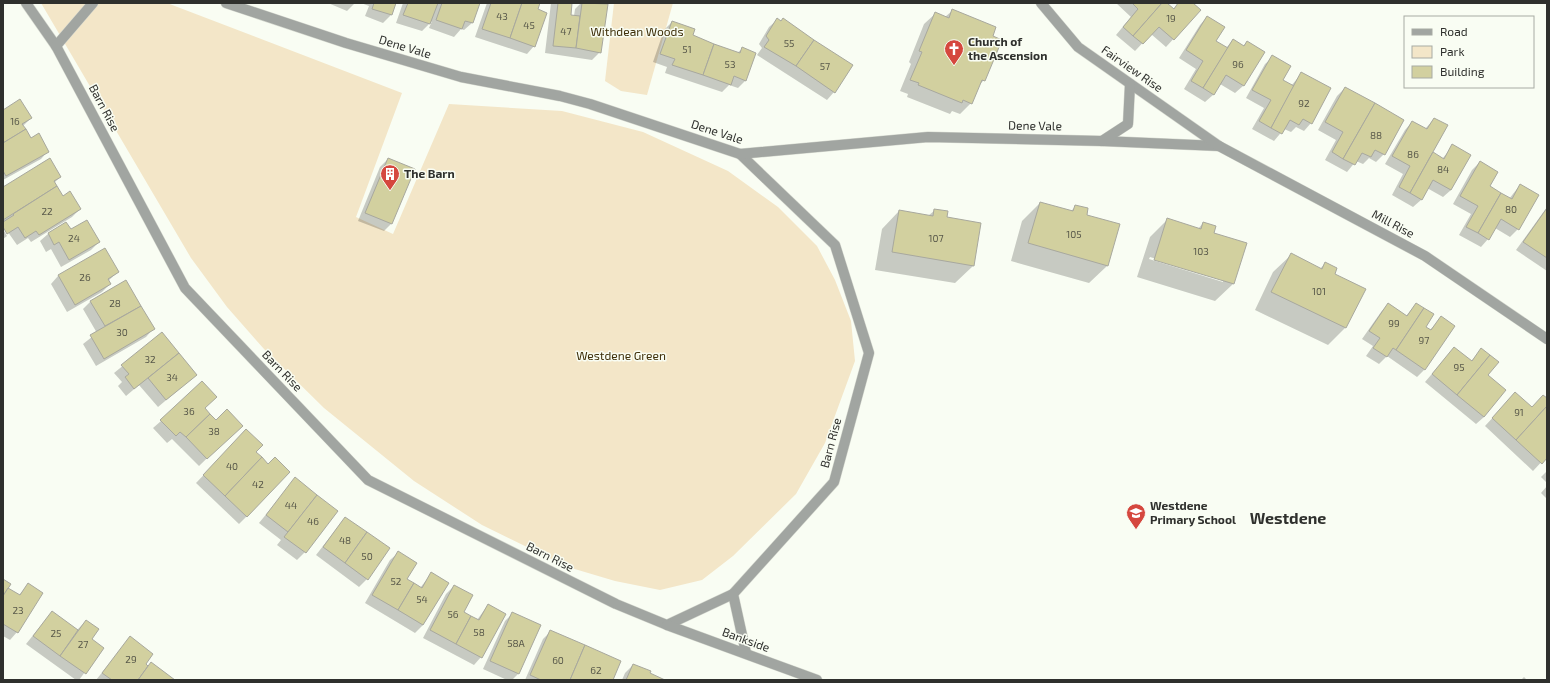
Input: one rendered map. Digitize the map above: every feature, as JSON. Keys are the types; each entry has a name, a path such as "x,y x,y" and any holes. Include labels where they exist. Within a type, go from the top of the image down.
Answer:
{"street":[{"name":"Barn Rise","path":"26,3 56,46 185,288 368,480 616,604 667,625 733,594 834,482 869,353 835,245 740,154"},
{"path":"56,46 93,3"},
{"name":"Dene Vale","path":"226,3 346,43 461,77 590,104 740,154 928,137 1102,141 1219,146"},
{"name":"Fairview Rise","path":"1041,3 1078,47 1219,146"},
{"path":"1102,141 1128,124 1130,84"},
{"name":"Mill Rise","path":"1219,146 1425,256 1547,339"},
{"path":"733,594 746,653"},
{"name":"Bankside","path":"667,625 817,680"}],"green space":[{"name":"Westdene Green","path":"41,3 167,3 402,93 356,217 393,234 449,104 562,111 643,132 728,171 778,207 817,246 835,280 851,321 855,361 825,443 796,494 733,556 702,580 660,590 615,581 568,567 482,525 414,481 324,408 264,349 227,307 191,258"},
{"name":"Withdean Woods","path":"614,3 673,3 647,95 621,91 605,81"}],"building":[{"path":"374,3 396,3 392,15 372,9"},
{"path":"408,3 438,3 430,24 403,15"},
{"path":"442,3 480,3 473,23 465,21 462,29 436,20"},
{"path":"491,3 522,3 510,38 482,29"},
{"path":"522,3 540,3 538,9 547,13 535,47 510,38"},
{"path":"558,3 572,3 571,15 580,16 576,48 553,46"},
{"path":"582,3 608,4 601,53 576,48"},
{"path":"1132,3 1162,3 1133,36 1123,27 1138,9"},
{"path":"1162,3 1167,3 1174,9 1178,3 1193,3 1201,10 1174,40 1159,27 1143,44 1133,36"},
{"name":"Church of the Ascension","path":"952,9 996,27 993,36 1002,40 985,81 982,80 972,104 963,100 962,103 918,85 919,83 910,80 922,52 919,51 935,12 949,18"},
{"path":"1207,16 1225,27 1216,41 1228,48 1203,88 1191,81 1203,61 1186,50"},
{"path":"777,18 781,21 783,18 814,40 796,66 764,47 769,40 766,36"},
{"path":"672,21 695,29 693,35 714,44 703,75 672,65 675,59 660,54"},
{"path":"1233,39 1244,46 1247,41 1265,52 1244,86 1226,75 1214,95 1203,88"},
{"path":"814,40 853,65 835,93 796,66"},
{"path":"714,44 740,53 742,47 756,53 746,81 734,76 731,85 703,75"},
{"path":"1272,55 1291,66 1283,80 1294,86 1271,128 1259,121 1271,100 1252,90"},
{"path":"1301,72 1331,88 1312,124 1303,119 1299,125 1290,120 1282,134 1271,128"},
{"path":"1345,87 1375,103 1343,159 1332,152 1343,132 1325,122"},
{"path":"20,99 32,118 22,124 26,129 3,143 3,110"},
{"path":"1375,103 1404,120 1385,155 1375,150 1371,157 1362,153 1355,165 1343,159"},
{"path":"1434,118 1448,125 1410,193 1399,187 1410,166 1392,156 1412,121 1427,129"},
{"path":"26,129 31,138 39,133 49,152 6,176 3,171 3,143"},
{"path":"1452,144 1471,155 1451,190 1433,180 1422,200 1410,193 1433,152 1444,159"},
{"path":"50,158 61,177 54,181 57,186 3,220 3,187"},
{"name":"The Barn","path":"388,158 415,169 392,224 365,213"},
{"path":"1480,161 1498,172 1490,186 1501,193 1478,233 1466,227 1478,206 1460,196"},
{"path":"1520,184 1539,195 1519,230 1501,219 1489,240 1478,233 1501,193 1512,199"},
{"path":"57,186 63,196 70,191 81,209 39,235 36,231 25,238 18,227 7,234 3,227 3,222"},
{"path":"1040,202 1073,211 1075,205 1088,208 1087,215 1120,224 1108,266 1028,243"},
{"path":"1547,208 1547,258 1523,242"},
{"path":"934,209 948,211 947,217 981,223 974,266 892,252 899,210 933,216"},
{"path":"1167,218 1201,229 1203,222 1216,226 1214,233 1247,243 1234,284 1154,260"},
{"path":"87,220 100,242 69,260 59,242 54,245 48,233 66,222 71,229"},
{"path":"105,248 119,272 108,279 111,284 75,305 58,275"},
{"path":"1291,253 1322,269 1325,262 1337,268 1335,274 1366,289 1346,328 1271,292"},
{"path":"126,280 141,306 105,326 90,301"},
{"path":"1388,303 1407,316 1416,303 1424,308 1396,350 1393,348 1387,357 1373,348 1380,338 1369,331"},
{"path":"141,306 155,329 104,359 90,335"},
{"path":"1424,308 1434,314 1426,327 1431,330 1441,316 1455,326 1425,370 1396,350"},
{"path":"162,332 179,353 134,389 125,377 129,374 121,365"},
{"path":"1454,347 1472,361 1481,348 1490,355 1457,395 1432,374"},
{"path":"179,353 197,375 166,400 148,378"},
{"path":"1490,355 1499,362 1488,375 1506,390 1484,417 1457,395"},
{"path":"202,381 217,397 205,408 210,414 186,437 180,432 176,436 160,420"},
{"path":"1515,392 1532,407 1543,395 1547,398 1547,406 1516,440 1492,418"},
{"path":"1547,406 1547,458 1542,464 1516,440"},
{"path":"227,409 243,426 207,459 186,437 210,414 216,420"},
{"path":"246,429 263,445 256,452 262,457 225,496 203,475"},
{"path":"262,457 268,464 275,457 290,472 247,517 225,496"},
{"path":"295,477 317,495 288,532 266,515"},
{"path":"317,495 338,511 306,553 284,537"},
{"path":"345,517 367,532 345,563 323,547"},
{"path":"367,532 390,548 368,580 345,563"},
{"path":"398,551 417,563 407,579 414,583 398,610 372,595"},
{"path":"431,572 449,583 423,625 398,610 414,583 422,588"},
{"path":"3,579 11,584 3,596"},
{"path":"28,583 43,593 18,633 3,624 3,596 8,588 20,595"},
{"path":"454,585 473,595 464,612 471,616 456,644 430,630"},
{"path":"488,604 506,614 482,658 456,644 471,616 479,620"},
{"path":"52,611 78,630 60,656 33,636"},
{"path":"512,612 541,625 519,674 490,661"},
{"path":"86,620 99,629 92,639 104,648 86,674 60,656"},
{"path":"550,630 585,645 570,680 541,680 530,675"},
{"path":"130,636 153,654 146,664 148,666 138,680 112,680 102,673"},
{"path":"585,645 621,661 613,680 570,680"},
{"path":"151,662 175,680 138,680"},
{"path":"633,664 651,671 650,673 665,680 626,680"}],"place":[{"name":"Church of the Ascension","path":"954,66"},
{"name":"The Barn","path":"390,191"},
{"name":"Westdene Primary School","path":"1136,530"}],"district":[{"name":"Westdene","path":"1288,518"}]}
